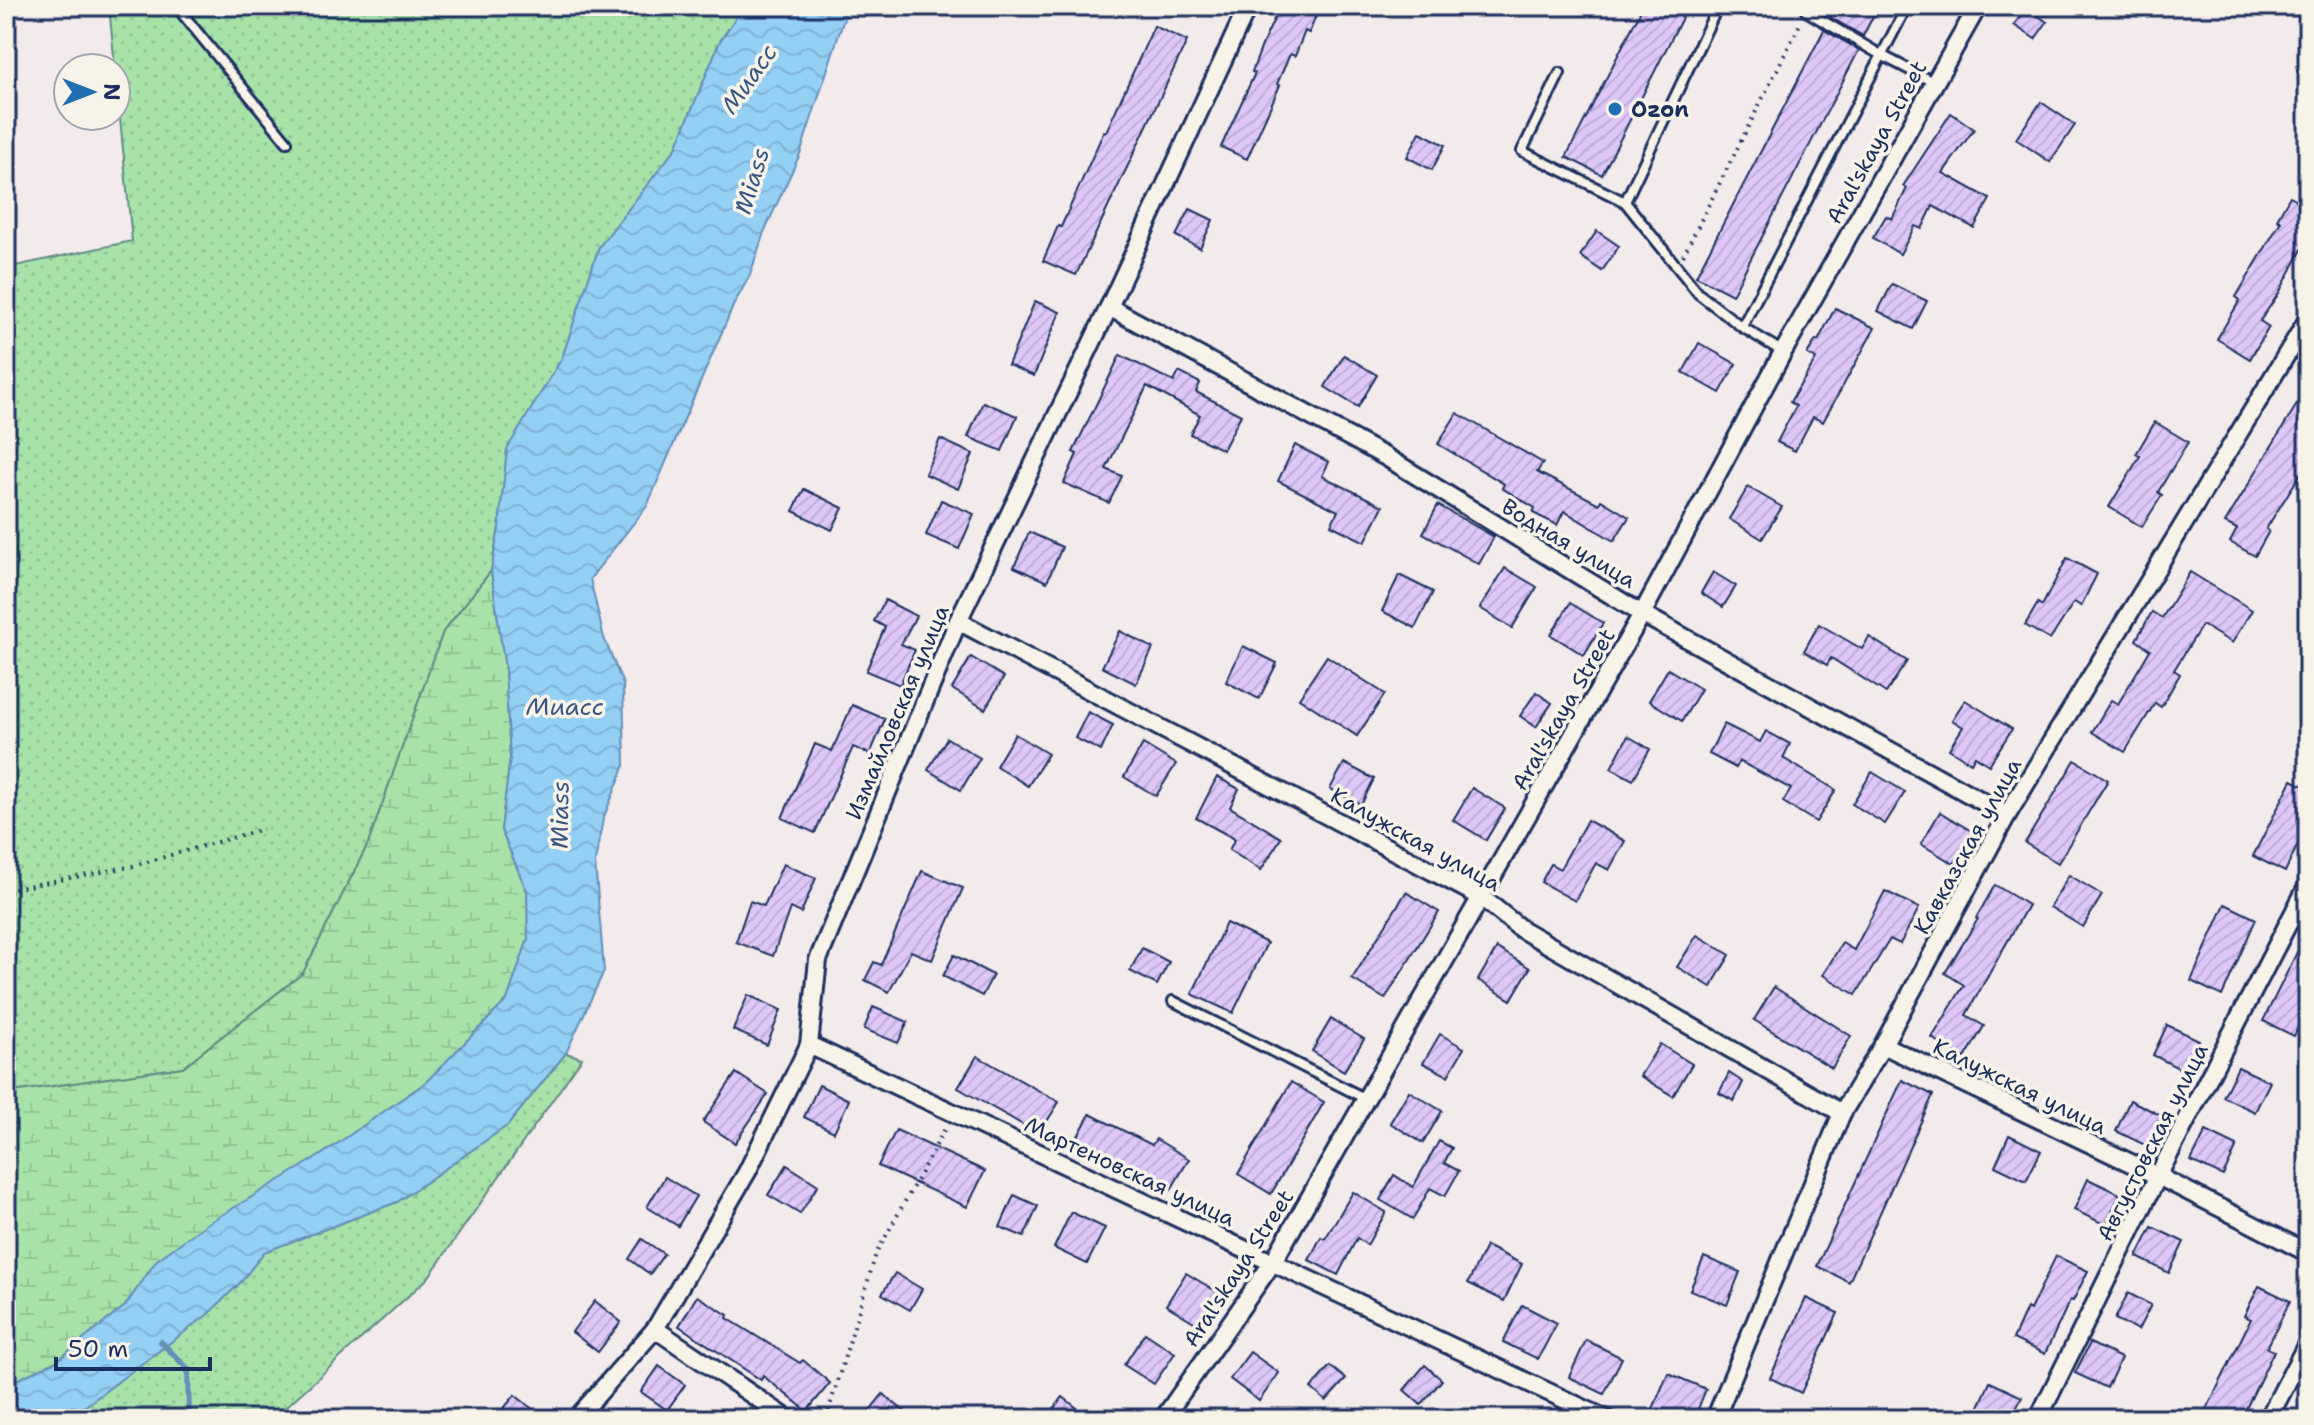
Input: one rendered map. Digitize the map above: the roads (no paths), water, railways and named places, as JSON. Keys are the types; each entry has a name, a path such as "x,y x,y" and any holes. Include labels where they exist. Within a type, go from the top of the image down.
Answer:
{"street":[{"name":"Измайловская улица","path":"576,1419 655,1329 747,1172 809,1045 818,960 958,621 1109,307 1248,6"},
{"name":"Aral'skaya Street","path":"1163,1419 1273,1262 1642,614 1783,352 1978,6"},
{"name":"Водная улица","path":"1109,307 1386,457 1642,614 2007,815"},
{"name":"Кавказская улица","path":"1715,1419 1842,1113 1883,1045 2007,815 2308,319"},
{"name":"Калужская улица","path":"958,621 1481,897 1521,929 1842,1113"},
{"name":"Августовская улица","path":"2038,1419 2158,1176 2308,885"},
{"name":"Мартеновская улица","path":"809,1045 1606,1419"},
{"name":"Калужская улица","path":"1883,1045 2158,1176 2308,1253"},
{"path":"655,1329 788,1419"},
{"path":"2268,1419 2308,1342"}],"lane":[{"path":"176,6 287,142"},
{"path":"1625,202 1718,6"},
{"path":"1742,327 1907,6"},
{"path":"1808,9 1881,55 1935,83"},
{"path":"1560,73 1522,151 1625,202 1699,294 1742,327 1783,352"},
{"path":"1173,1001 1366,1099"}],"water":[{"name":"Миасс","path":"744,6 848,6 800,154 647,506 590,579 604,638 623,684 625,765 603,819 595,862 604,971 566,1053 508,1125 397,1202 264,1252 241,1282 207,1315 68,1419 6,1419 6,1385 57,1361 125,1306 157,1260 205,1225 321,1155 425,1083 507,1000 528,939 527,891 501,830 510,758 505,668 491,571 507,449 562,358 599,247 676,148 720,41"}],"waterway":[{"path":"161,1342 188,1369 189,1419"}],"place":[{"name":"Ozon","path":"1615,109"}],"water label":[{"name":"Miass","path":"752,181"},
{"name":"Miass","path":"560,815"}]}
